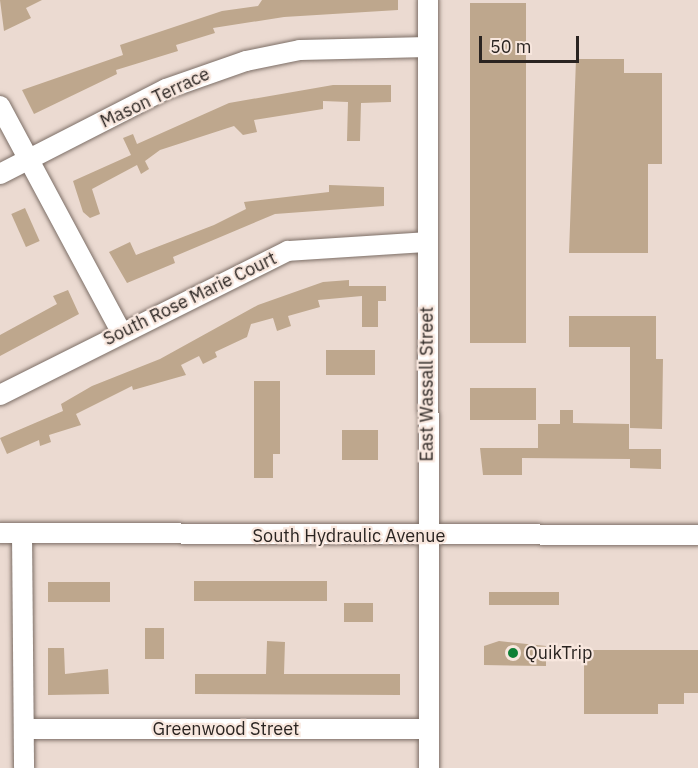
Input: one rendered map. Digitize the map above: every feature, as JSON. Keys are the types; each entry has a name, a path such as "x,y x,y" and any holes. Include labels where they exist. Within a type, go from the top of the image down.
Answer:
{"street":[{"name":"East Wassall Street","path":"428,0 429,768"},
{"name":"Mason Terrace","path":"0,174 166,89 246,61 300,50 428,47"},
{"path":"0,106 121,332"},
{"name":"South Rose Marie Court","path":"0,394 288,251 427,242"},
{"name":"South Hydraulic Avenue","path":"0,533 427,537 698,535"},
{"path":"22,533 24,768"},
{"name":"Greenwood Street","path":"24,729 428,729"}],"building":[{"path":"0,0 42,0 26,8 31,18 4,31"},
{"path":"262,0 398,0 398,10 284,17 213,28 215,33 176,45 178,51 116,70 117,74 34,114 22,90 123,55 120,45 222,11 258,6"},
{"path":"470,3 526,3 526,343 470,343"},
{"path":"576,59 624,59 624,73 662,73 662,164 648,164 648,253 569,253"},
{"path":"333,85 391,85 391,102 361,103 360,141 347,141 348,102 323,101 323,109 254,120 257,132 243,135 234,126 160,150 145,161 149,169 141,174 137,165 92,189 100,214 90,218 83,212 73,181 131,155 123,138 133,134 137,144 229,103"},
{"path":"329,185 384,187 384,206 275,214 173,257 175,263 127,283 109,252 130,242 136,255 214,225 246,209 244,202 329,192"},
{"path":"25,208 40,241 26,247 11,214"},
{"path":"349,280 349,286 386,286 386,301 378,301 378,327 362,327 362,296 318,300 320,307 288,316 291,326 277,331 273,318 251,324 247,337 215,352 217,357 203,364 199,356 181,365 186,375 133,390 132,386 76,414 81,425 49,435 51,442 40,446 39,440 7,454 0,438 63,411 61,404 92,386 160,359 258,305 323,282"},
{"path":"68,290 79,314 0,356 0,335 57,304 53,296"},
{"path":"569,316 656,316 656,359 663,359 662,429 630,428 630,347 569,347"},
{"path":"326,350 375,350 375,375 326,375"},
{"path":"254,381 280,381 280,454 273,454 273,478 254,478"},
{"path":"470,388 536,388 536,420 470,420"},
{"path":"560,410 573,410 573,423 629,424 629,449 661,449 661,469 630,468 630,459 522,458 522,475 483,475 480,448 538,448 538,424 560,424"},
{"path":"342,430 378,430 378,460 342,460"},
{"path":"194,581 327,581 327,601 194,601"},
{"path":"48,582 110,582 110,602 48,602"},
{"path":"489,592 559,592 559,605 489,605"},
{"path":"344,603 373,603 373,622 344,622"},
{"path":"145,628 164,628 164,659 145,659"},
{"path":"267,641 285,642 284,674 400,674 400,695 195,694 195,674 266,674"},
{"path":"499,641 546,646 546,666 484,665 484,646"},
{"path":"48,648 64,648 65,674 108,669 109,694 48,695"},
{"path":"584,650 698,650 698,693 684,693 684,704 658,704 658,714 584,714"}],"place":[{"name":"QuikTrip","path":"513,653"}]}
